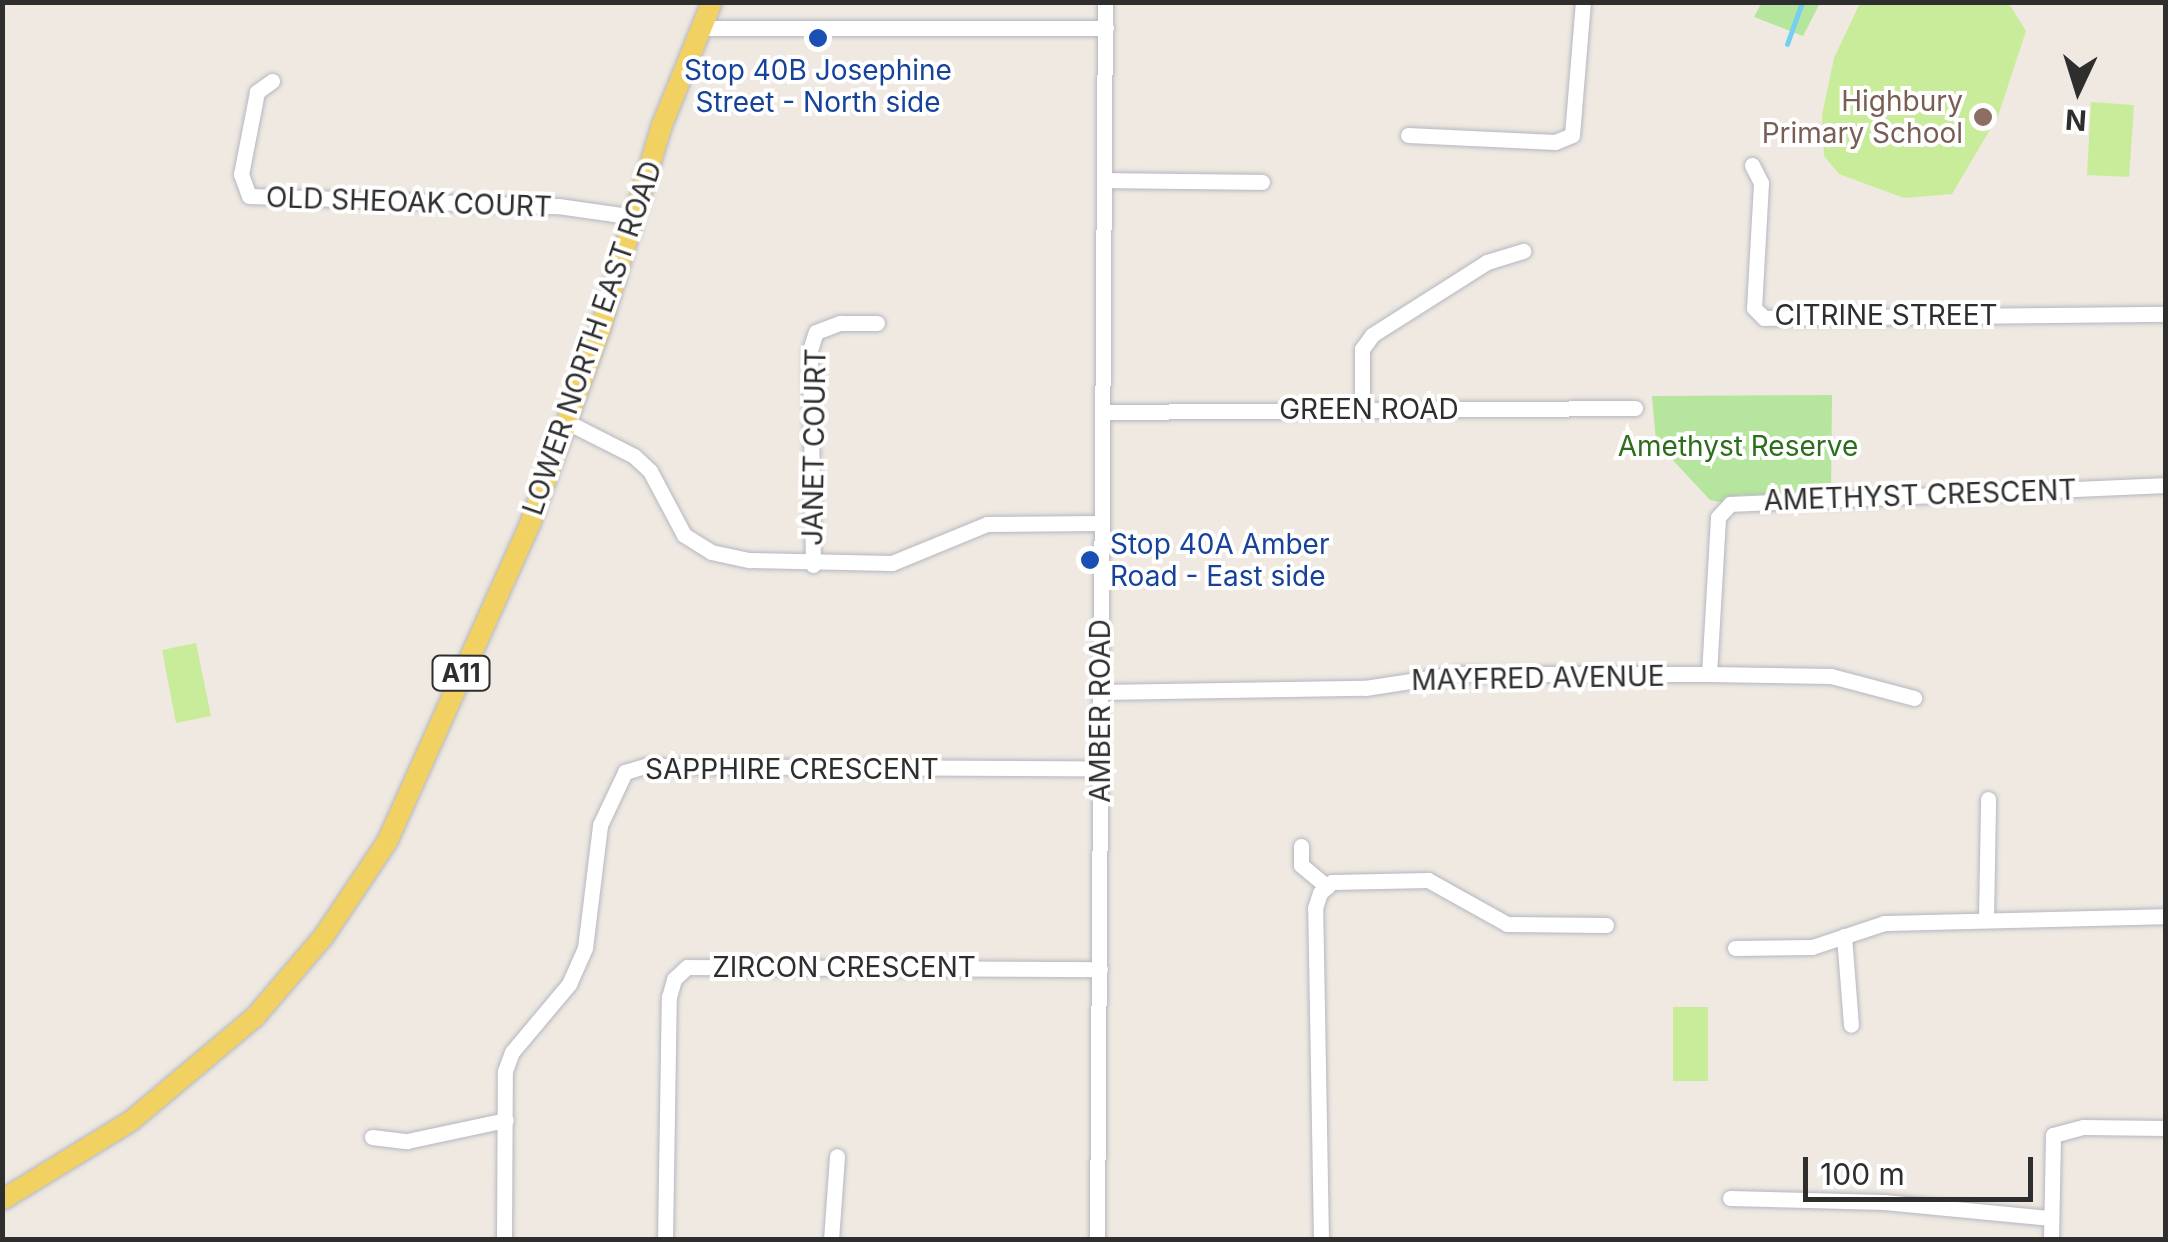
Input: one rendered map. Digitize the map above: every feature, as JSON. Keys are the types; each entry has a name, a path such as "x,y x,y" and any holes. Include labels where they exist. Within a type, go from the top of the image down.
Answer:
{"main road":[{"name":"LOWER NORTH EAST ROAD","path":"2,1200 166,1095 255,1017 324,936 386,842 530,524 712,2"}],"street":[{"name":"AMBER ROAD","path":"1097,1240 1106,2"},
{"path":"1408,135 1555,142 1572,135 1582,2"},
{"path":"700,28 1106,28"},
{"name":"OLD SHEOAK COURT","path":"272,81 258,92 241,174 249,196 558,206 635,217"},
{"name":"CITRINE STREET","path":"1752,166 1761,183 1754,308 1764,318 2166,314"},
{"path":"1105,180 1262,182"},
{"path":"1362,408 1362,349 1372,335 1487,262 1523,252"},
{"name":"JANET COURT","path":"812,565 810,350 816,332 840,323 877,323"},
{"name":"GREEN ROAD","path":"1103,412 1635,408"},
{"path":"567,422 634,456 650,472 684,535 711,552 812,565 892,563 987,524 1101,523"},
{"name":"AMETHYST CRESCENT","path":"1710,674 1718,517 1730,504 2166,484"},
{"name":"MAYFRED AVENUE","path":"1100,692 1366,688 1454,674 1710,674 1831,676 1914,698"},
{"name":"SAPPHIRE CRESCENT","path":"504,1240 505,1070 512,1052 568,984 585,948 600,824 626,772 645,766 1100,768"},
{"path":"1986,919 1988,799"},
{"path":"1301,846 1301,865 1326,887 1428,880 1507,924 1606,925"},
{"path":"1321,1240 1315,908 1326,887"},
{"path":"1735,948 1812,946 1884,923 2166,916"},
{"path":"1844,936 1851,1026"},
{"name":"ZIRCON CRESCENT","path":"665,1240 669,997 674,979 687,967 1100,969"},
{"path":"372,1137 407,1141 506,1120"},
{"path":"2051,1240 2053,1135 2082,1128 2166,1128"},
{"path":"831,1240 837,1156"},
{"path":"1730,1198 1884,1202 2050,1218"}],"green space":[{"path":"1762,2 1820,3 1803,36 1754,17"},
{"path":"2008,2 2026,31 1998,116 1952,194 1904,198 1839,174 1824,156 1822,115 1834,58 1860,3"},
{"path":"2091,102 2134,105 2129,177 2087,175"},
{"name":"Amethyst Reserve","path":"1832,395 1831,495 1739,495 1730,504 1710,500 1656,442 1652,396"},
{"path":"196,643 211,716 176,723 162,650"},
{"path":"1673,1007 1708,1007 1708,1081 1673,1081"}],"waterway":[{"path":"1787,44 1802,2"}],"place":[{"name":"Stop 40B Josephine Street - North side","path":"818,38"},
{"name":"Highbury Primary School","path":"1983,117"},
{"name":"Stop 40A Amber Road - East side","path":"1090,560"}]}
